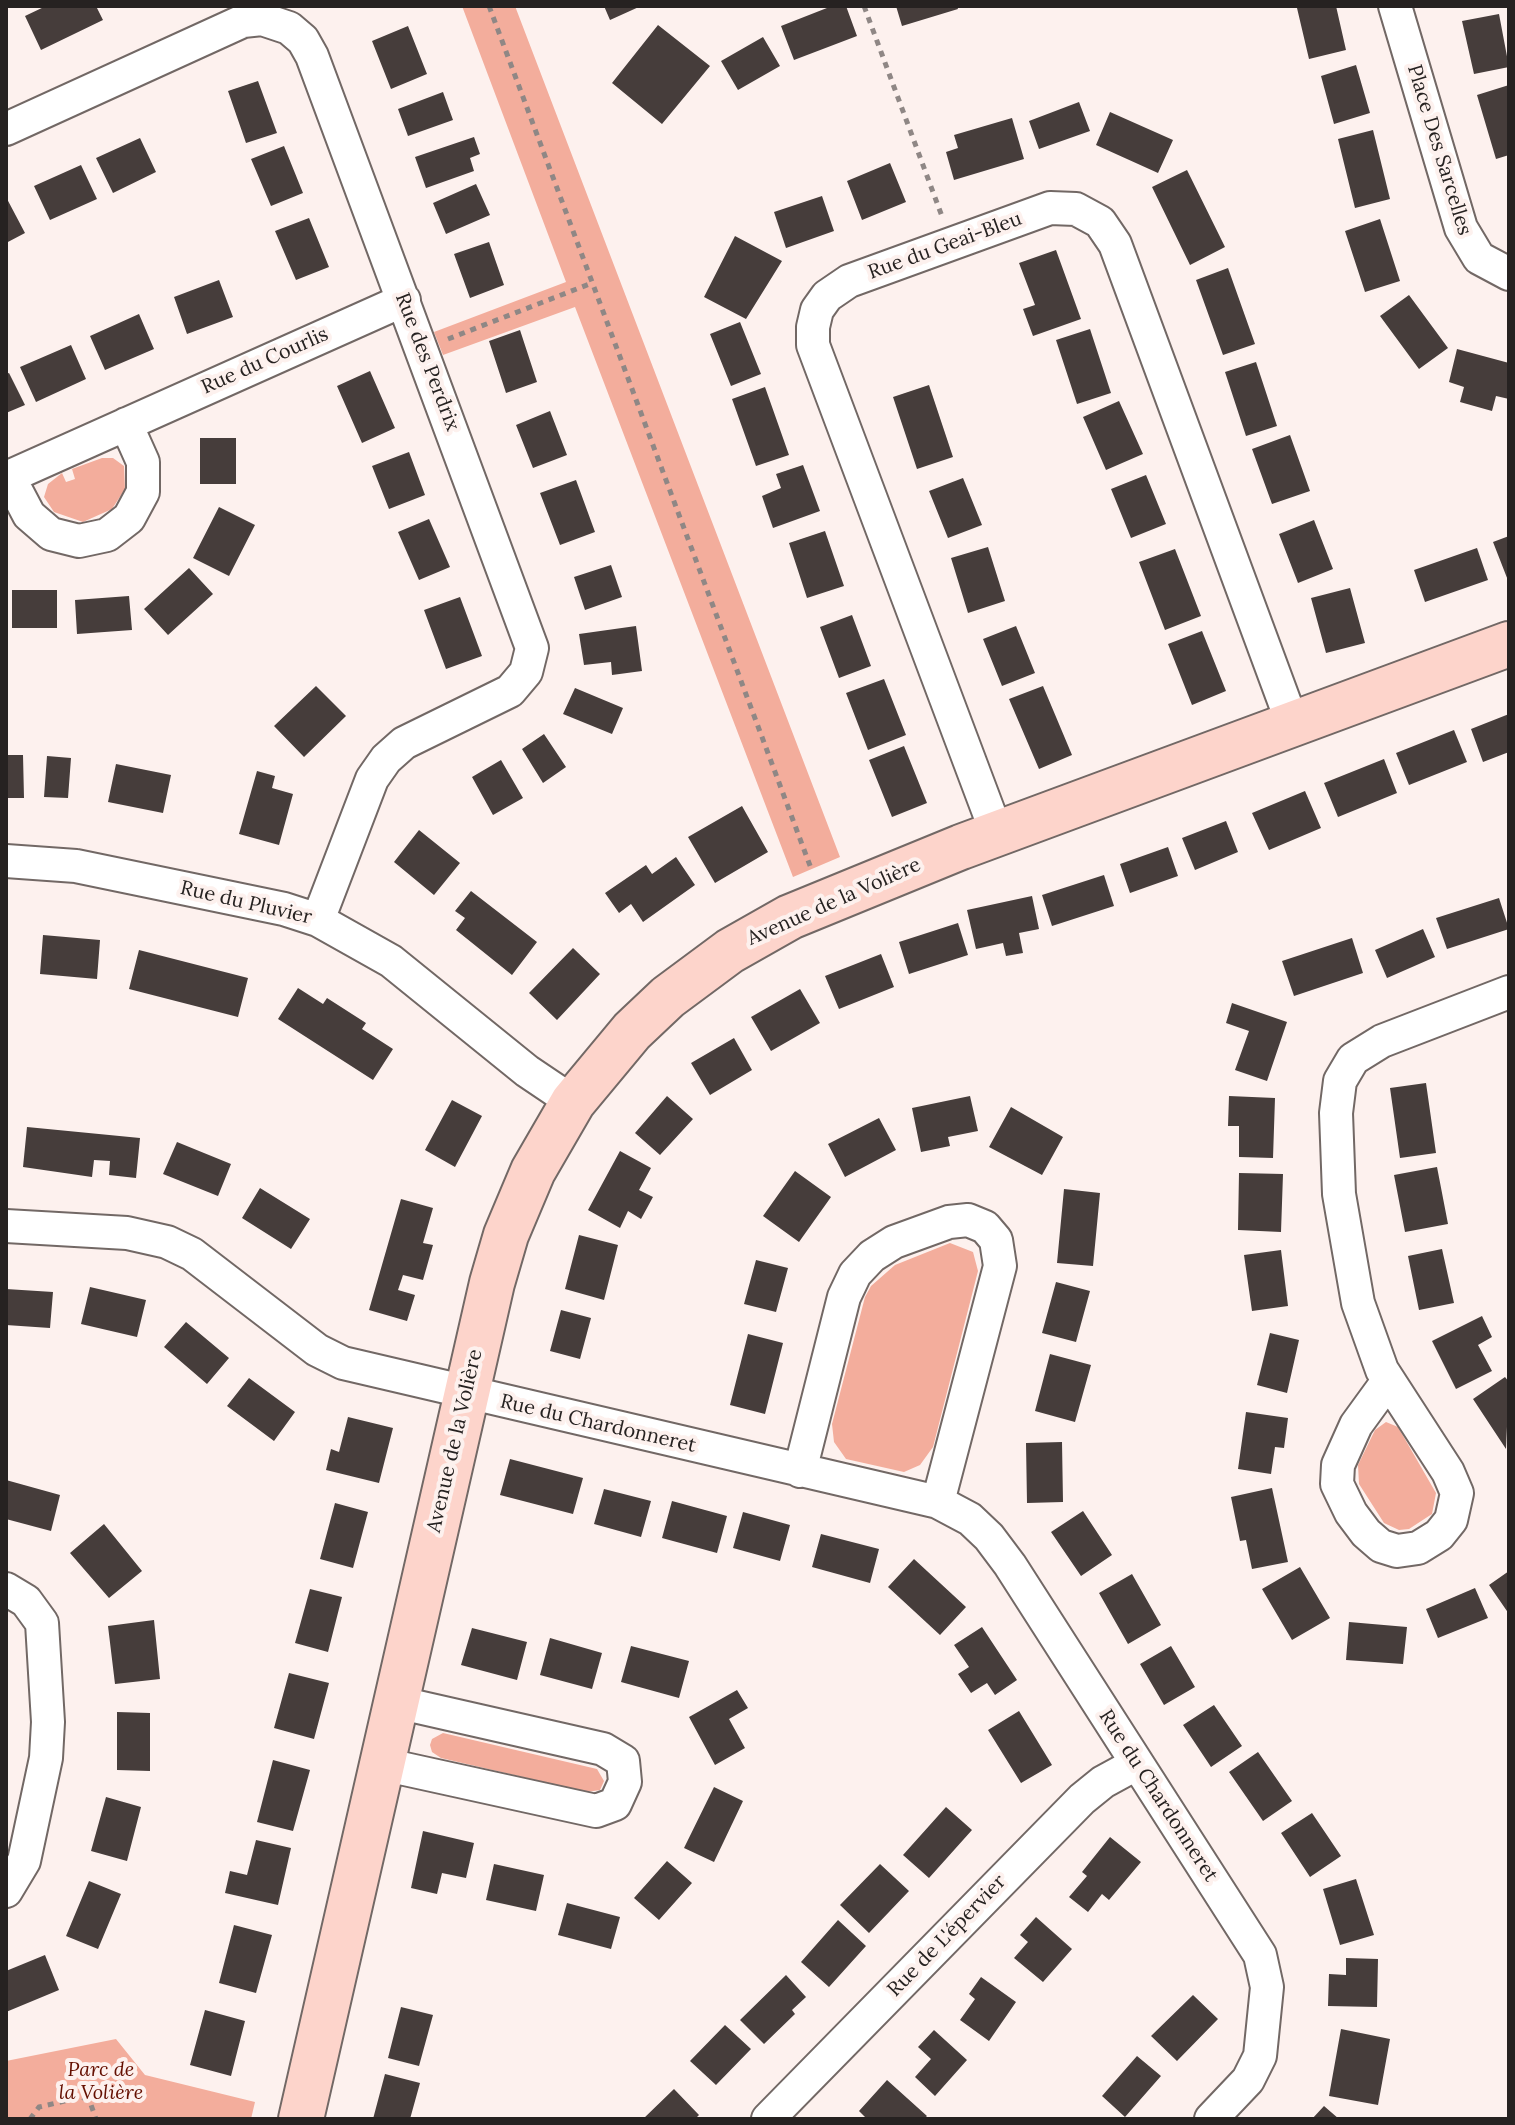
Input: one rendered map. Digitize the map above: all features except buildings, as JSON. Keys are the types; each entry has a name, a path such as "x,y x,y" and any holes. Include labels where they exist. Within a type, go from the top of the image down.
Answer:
{"street":[{"name":"Place Des Sarcelles","path":"1395,6 1461,228 1479,258 1509,274"},
{"name":"Rue des Perdrix","path":"6,129 243,21 262,19 280,23 296,33 312,56 528,631 531,656 526,672 510,691 404,743 386,759 372,779 318,920"},
{"name":"Rue du Geai-Bleu","path":"997,834 813,345 817,310 827,296 849,281 1050,208 1076,209 1100,222 1111,236 1121,259 1293,725"},
{"name":"Rue du Courlis","path":"126,424 143,462 143,492 129,518 107,535 79,541 51,534 29,515 8,477 126,424 404,300"},
{"name":"Avenue de la Volière","path":"301,2119 466,1392 506,1235 533,1171 573,1102 641,1022 730,951 823,903 997,834 1509,644"},
{"name":"Rue du Pluvier","path":"6,861 76,866 284,909 318,920 391,961 527,1071 573,1102"},
{"path":"1388,1381 1356,1425 1338,1465 1337,1484 1351,1513 1366,1533 1381,1546 1397,1551 1418,1548 1439,1535 1451,1520 1457,1493 1448,1472 1388,1381 1358,1303 1347,1254 1337,1161 1337,1096 1342,1073 1353,1059 1382,1041 1509,992"},
{"path":"800,1471 844,1297 855,1274 872,1256 894,1242 949,1222 968,1220 985,1227 996,1240 1000,1266 938,1502"},
{"name":"Rue du Chardonneret","path":"6,1226 127,1233 167,1242 192,1254 330,1357 466,1392 938,1502 970,1519 1000,1551 1253,1942 1266,1975 1264,2031 1257,2065 1211,2119"},
{"path":"6,1589 26,1601 42,1623 48,1722 46,1758 24,1861 6,1891"},
{"path":"382,1764 596,1811 615,1804 625,1782 623,1761 603,1749 396,1702"},
{"name":"Rue de L'épervier","path":"768,2119 1082,1799 1103,1782 1136,1764"}],"path":[{"path":"489,6 812,871"},
{"path":"864,6 946,226"},
{"path":"438,342 592,283"},
{"path":"30,2119 39,2107 82,2097 90,2102 96,2119"}],"green space":[{"path":"462,6 515,6 840,857 793,877 575,307 443,355 434,332 566,282"},
{"path":"102,458 113,458 124,466 125,489 112,509 83,522 54,512 44,497 48,484 62,473 66,482 75,479 72,469"},
{"path":"950,1243 973,1252 978,1271 933,1447 920,1465 904,1472 846,1459 834,1442 832,1424 865,1297 871,1286 895,1265"},
{"path":"1386,1422 1398,1427 1436,1493 1432,1514 1409,1529 1399,1530 1384,1523 1359,1484 1358,1465 1375,1430"},
{"path":"443,1733 597,1769 604,1781 600,1790 587,1792 441,1758 432,1752 430,1745 432,1739"},
{"name":"Parc de la Volière","path":"116,2039 145,2075 255,2102 251,2119 6,2119 6,2061"}]}
